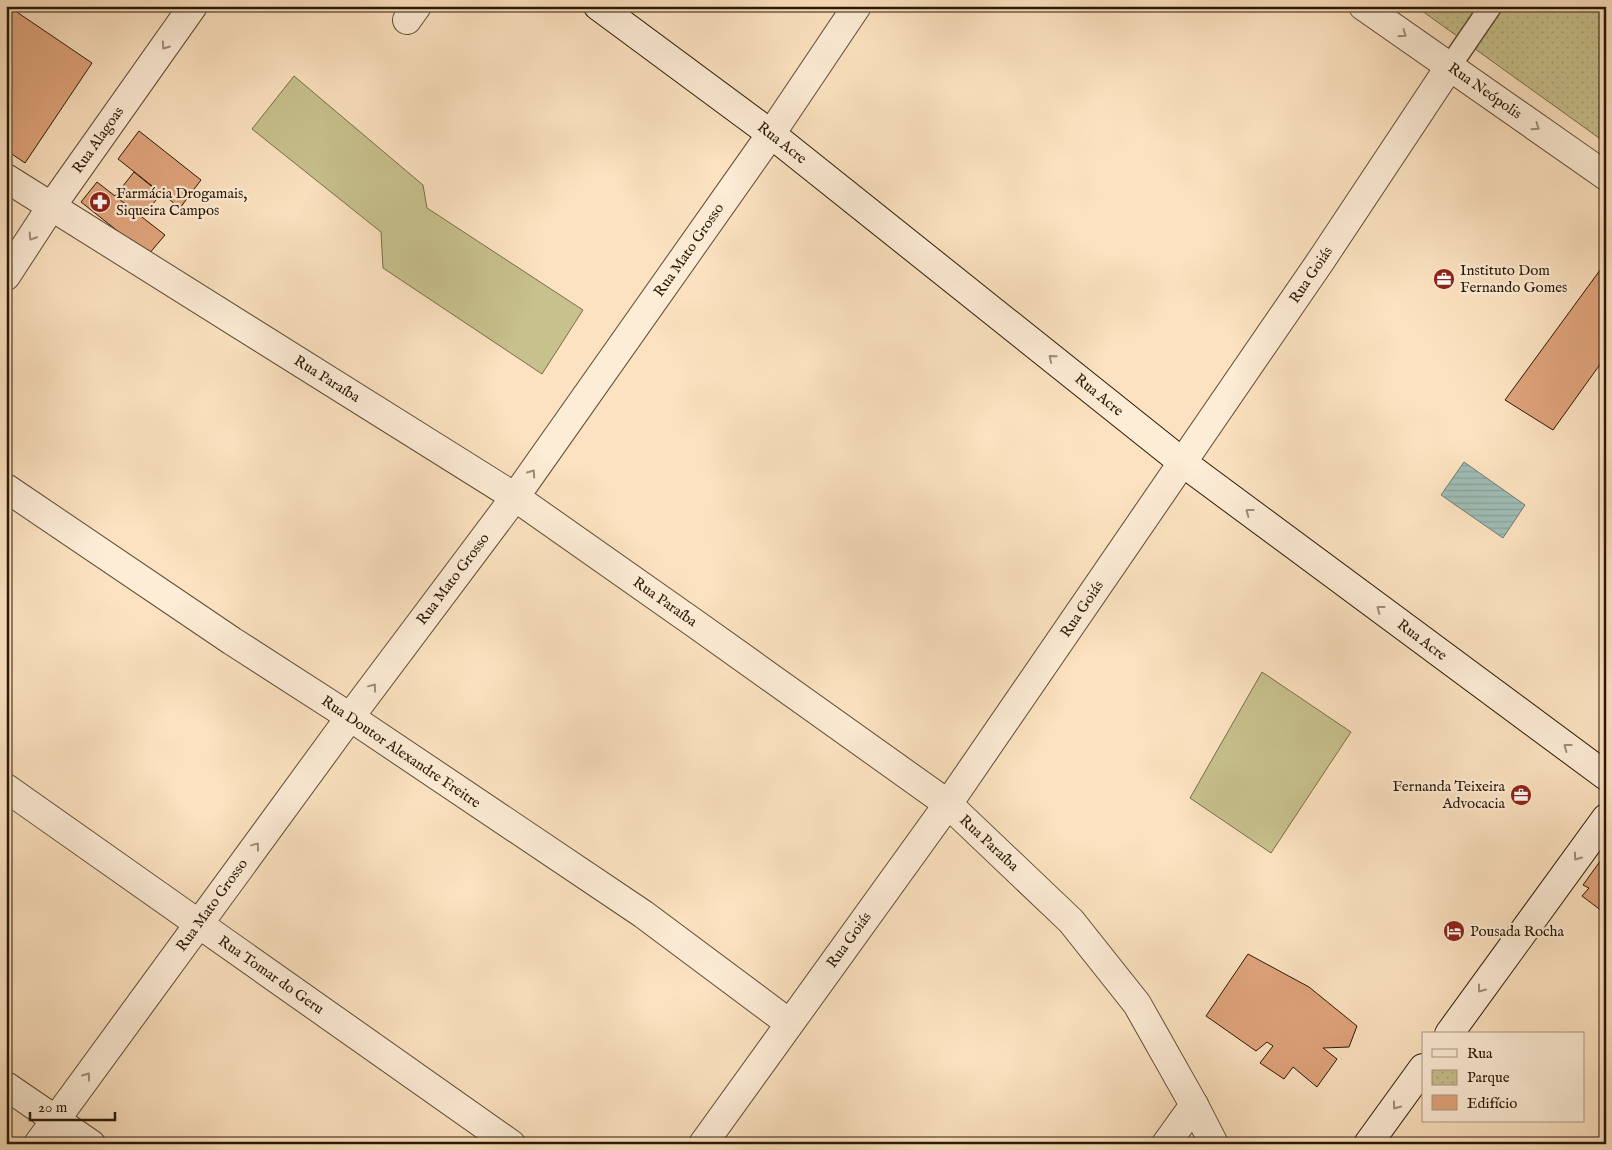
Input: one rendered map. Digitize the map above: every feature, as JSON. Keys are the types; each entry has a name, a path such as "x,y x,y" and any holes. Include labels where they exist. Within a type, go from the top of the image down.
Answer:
{"street":[{"name":"Rua Alagoas","path":"6,276 51,207 193,6"},
{"name":"Rua Acre","path":"598,6 770,134 1182,462 1606,776"},
{"name":"Rua Mato Grosso","path":"38,1144 350,717 515,498 770,134 857,6"},
{"name":"Rua Neópolis","path":"1363,6 1606,176"},
{"path":"1450,66 1492,6"},
{"name":"Rua Goiás","path":"703,1144 948,804 1328,251 1450,66"},
{"name":"Rua Paraíba","path":"6,178 515,498 948,804 1071,921 1137,1004 1214,1144"},
{"name":"Rua Doutor Alexandre Freitre","path":"6,488 232,641 350,717 643,914 789,1024"},
{"name":"Rua Tomar do Geru","path":"6,788 512,1144"},
{"path":"1449,1032 1606,818"},
{"path":"1368,1144 1422,1069"},
{"path":"6,1086 91,1144"},
{"path":"1166,1144 1194,1105"}],"green space":[{"path":"1420,6 1606,6 1606,143 1418,8"},
{"path":"294,76 423,185 427,208 583,310 542,374 383,268 381,232 252,129"},
{"path":"1262,672 1351,732 1271,853 1190,798"}],"water":[{"path":"1464,462 1525,505 1503,538 1441,495"}],"building":[{"path":"6,6 92,63 25,163 6,150"},
{"path":"139,131 201,180 180,208 118,159"},
{"path":"134,172 161,194 142,217 115,196"},
{"path":"97,182 165,235 148,255 81,202"},
{"path":"1606,262 1606,356 1553,430 1505,400"},
{"path":"1606,853 1606,914 1582,896 1589,888 1583,885"},
{"path":"1248,954 1309,987 1357,1026 1349,1047 1323,1048 1337,1059 1317,1087 1293,1067 1284,1079 1260,1063 1273,1046 1267,1042 1256,1051 1206,1016"}],"place":[{"name":"Farmácia Drogamais, Siqueira Campos","path":"100,202"},
{"name":"Instituto Dom Fernando Gomes","path":"1444,279"},
{"name":"Fernanda Teixeira Advocacia","path":"1521,795"},
{"name":"Pousada Rocha","path":"1454,931"}]}
